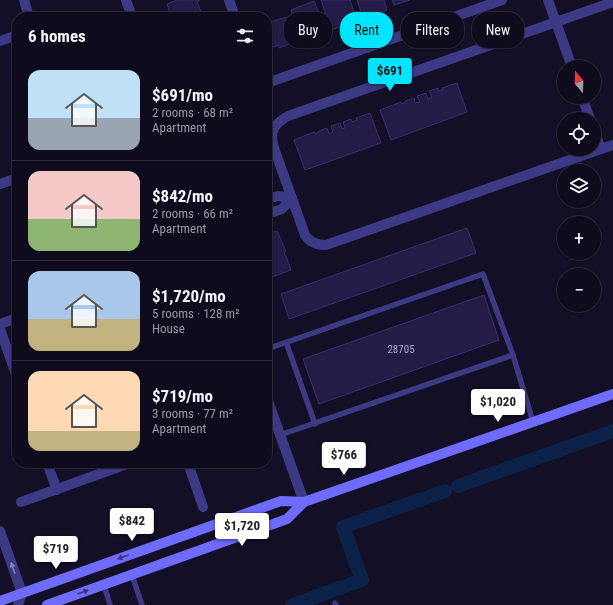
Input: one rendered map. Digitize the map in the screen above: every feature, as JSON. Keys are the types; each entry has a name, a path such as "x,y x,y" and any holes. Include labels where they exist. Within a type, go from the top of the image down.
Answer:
{"main road":[{"path":"0,601 280,501 304,502 613,394"},
{"path":"47,605 287,519 304,502"}],"street":[{"path":"24,0 28,12"},
{"path":"126,0 130,12"},
{"path":"229,0 234,12"},
{"path":"272,81 502,0"},
{"path":"548,0 569,60"},
{"path":"584,156 326,245 315,244 307,238 272,143 272,138 273,129 281,120 288,116 613,2"},
{"path":"0,41 12,37"},
{"path":"601,150 613,145"},
{"path":"0,184 12,180"},
{"path":"272,198 278,196 292,198"},
{"path":"272,212 282,209 292,198"},
{"path":"0,324 12,320"},
{"path":"0,329 12,364"},
{"path":"272,412 304,502"},
{"path":"50,468 57,490"},
{"path":"21,502 116,468"},
{"path":"190,468 203,507"},
{"path":"0,530 22,593 18,605"}],"lane":[{"path":"272,347 483,274 512,355 533,422"},
{"path":"286,342 315,424"},
{"path":"280,435 512,355"},
{"path":"132,575 142,605"},
{"path":"104,585 110,605"}],"building":[{"path":"177,0 199,0 197,2 201,12 169,12 167,4"},
{"path":"321,0 350,0 354,12 340,12 340,27 332,30 332,12 325,12"},
{"path":"357,0 384,0 387,10 381,12 361,12"},
{"path":"392,0 410,0 394,5"},
{"path":"314,1 318,12 292,12 291,10"},
{"path":"284,18 284,46 279,48 279,45 272,48 272,21"},
{"path":"457,83 467,112 391,140 380,110 401,102 401,104 414,98 415,103 420,102 417,96 426,93 428,99 432,97 429,91 438,88 439,91 443,90 442,88"},
{"path":"370,113 381,143 305,170 294,140 314,132 315,134 327,128 329,134 333,132 331,126 340,123 342,129 345,128 343,122 351,119 352,122 357,120 356,118"},
{"path":"467,228 476,253 289,319 281,294"},
{"path":"277,231 286,251 284,252 285,256 291,270 272,277 272,232"},
{"path":"484,295 499,340 319,404 303,359"}],"waterway":[{"path":"458,486 613,431"},
{"path":"292,605 362,580 343,527 445,491"}]}
